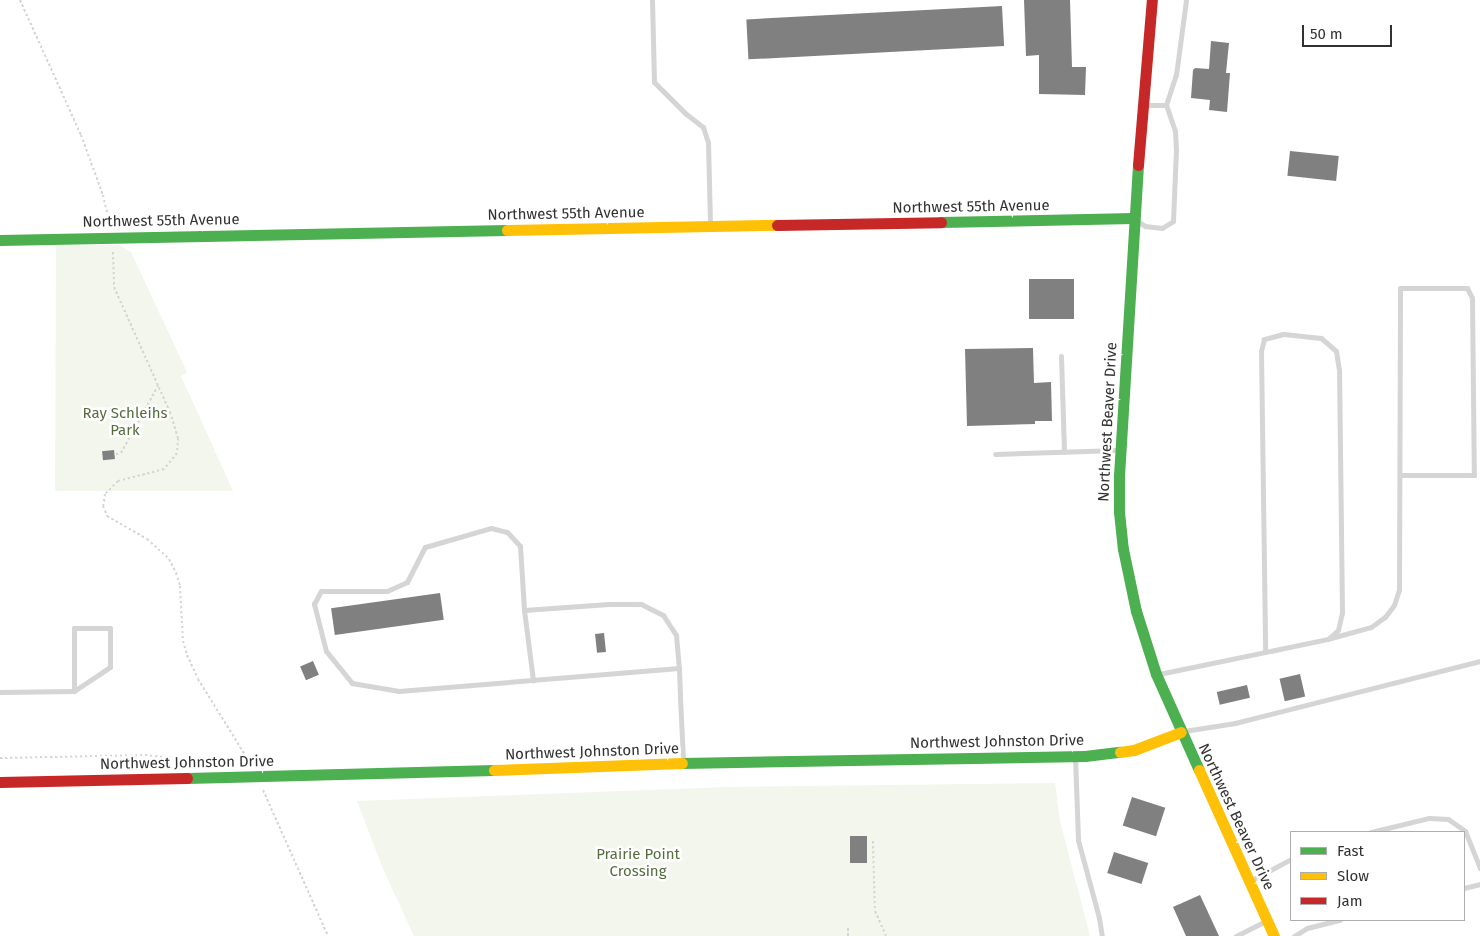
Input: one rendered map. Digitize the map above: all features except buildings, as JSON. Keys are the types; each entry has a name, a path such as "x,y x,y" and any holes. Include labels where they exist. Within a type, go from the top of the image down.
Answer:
{"street":[{"name":"Northwest Beaver Drive","path":"1152,0 1133,218 1119,512 1123,549 1136,611 1156,674 1274,936"},
{"name":"Northwest 55th Avenue","path":"0,240 1133,218"},
{"name":"Northwest Johnston Drive","path":"0,782 1075,756 1110,754 1134,750 1181,732"}],"lane":[{"path":"652,0 654,82 685,113 703,127 708,142 710,227"},
{"path":"1133,218 1145,226 1162,228 1173,220 1176,150 1174,132 1166,105 1176,75 1186,0"},
{"path":"1143,105 1166,105"},
{"path":"1156,674 1328,639 1371,627 1385,617 1394,605 1399,590 1400,288 1467,288 1472,298 1477,475 1400,475"},
{"path":"1265,651 1261,351 1264,339 1283,334 1321,338 1336,351 1339,370 1342,613 1338,630 1328,639"},
{"path":"1061,356 1064,452"},
{"path":"995,454 1121,450"},
{"path":"533,680 524,610 520,546 507,532 490,528 425,547 407,582 387,592 321,592 314,604 326,651 352,683 399,691 533,680 678,668"},
{"path":"524,610 609,604 641,604 663,615 676,635 683,764"},
{"path":"0,692 74,691 110,667 110,628 74,628 74,691"},
{"path":"1181,732 1235,723 1480,661"},
{"path":"1075,756 1078,840 1102,936"},
{"path":"1374,831 1429,818 1448,819 1465,831 1480,868"},
{"path":"1249,882 1290,860"},
{"path":"1465,888 1480,884"},
{"path":"1236,936 1267,920"},
{"path":"1294,936 1307,928 1336,921"}],"path":[{"path":"20,0 81,135 103,195 112,237 114,287 176,427 178,438 177,452 164,469 118,481 105,494 103,506 107,516 147,539 168,559 176,573 180,586 182,641 187,655 198,679 251,764 328,936"},
{"path":"116,454 121,453 158,386"},
{"path":"0,758 145,755 175,758 207,766"},
{"path":"242,764 251,764"},
{"path":"873,841 875,911 886,936"},
{"path":"848,928 848,936"}],"green space":[{"name":"Ray Schleihs Park","path":"56,245 119,245 131,252 187,372 181,376 233,491 55,491"},
{"name":"Prairie Point Crossing","path":"1055,783 1060,821 1090,936 414,936 383,869 357,801 729,787"}],"traffic: fast":[{"path":"1138,165 1119,476 1119,512 1123,549 1136,611 1156,674 1199,770"},
{"path":"941,222 1133,218"},
{"path":"0,240 507,230"},
{"path":"682,763 1085,756 1120,752"},
{"path":"187,778 494,770"}],"traffic: slow":[{"path":"507,230 777,225"},
{"path":"1120,752 1134,750 1181,732"},
{"path":"494,770 682,763"},
{"path":"1199,770 1274,936"}],"traffic: jam":[{"path":"1138,165 1152,0"},
{"path":"777,225 941,222"},
{"path":"0,782 187,778"}]}
